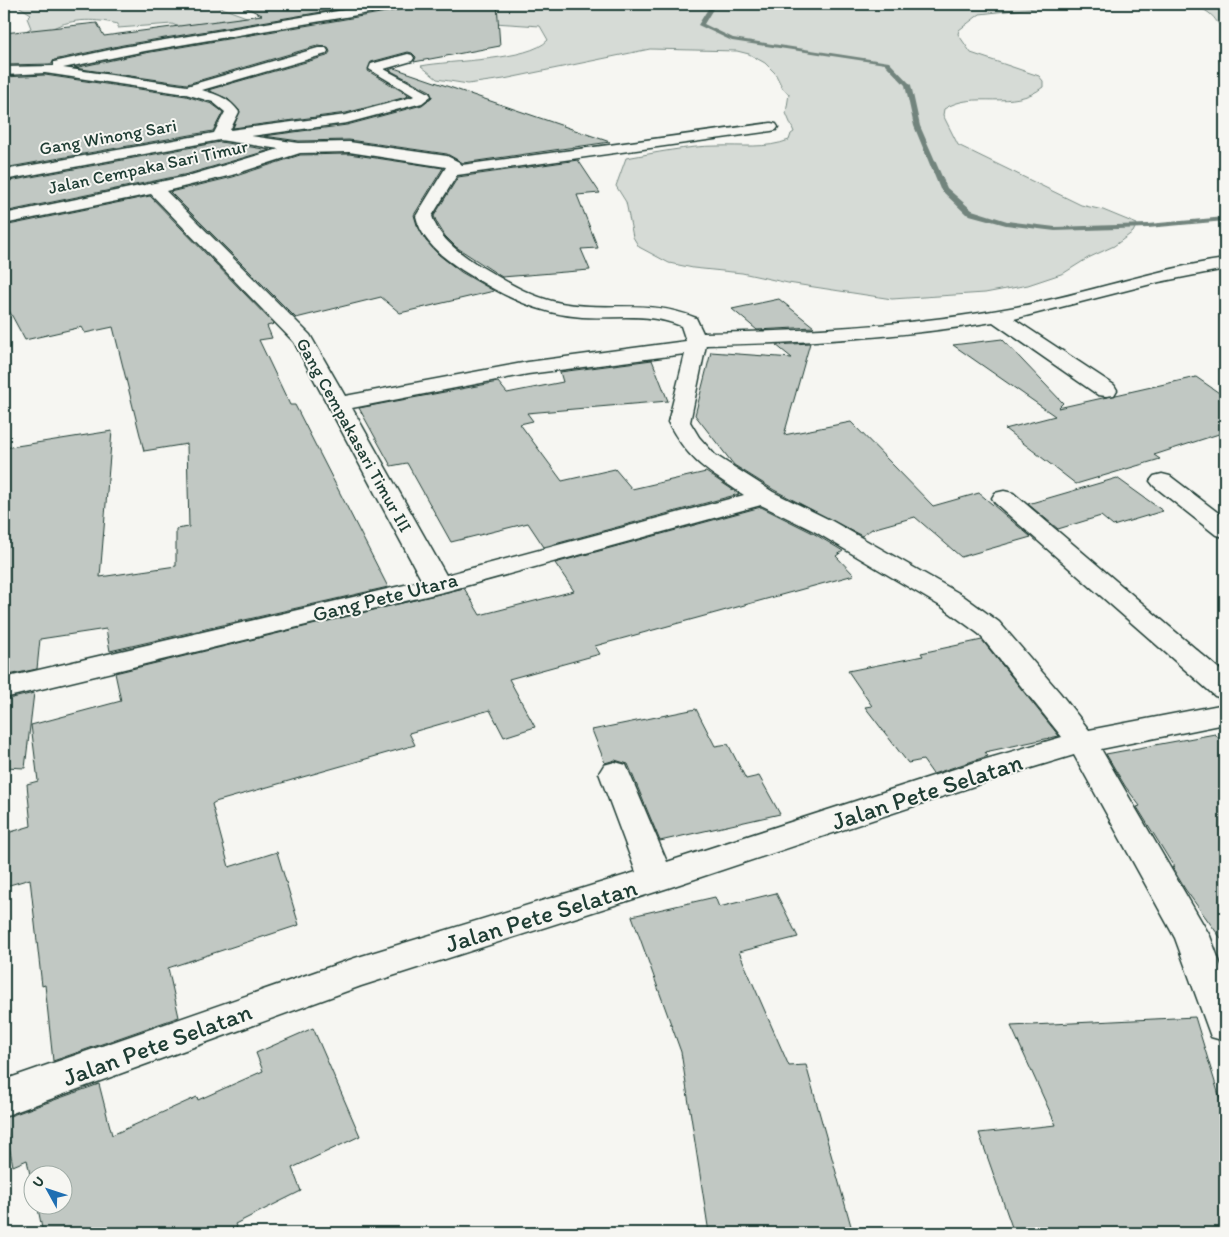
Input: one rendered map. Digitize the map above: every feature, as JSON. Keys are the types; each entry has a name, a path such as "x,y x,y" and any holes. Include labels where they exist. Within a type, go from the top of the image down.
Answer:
{"street":[{"path":"4,71 45,68 123,50 350,10 404,4"},
{"path":"295,11 303,14 306,18"},
{"path":"187,90 322,51"},
{"name":"Gang Winong Sari","path":"10,174 220,136 346,118 417,100 424,96 375,69 376,67 408,58"},
{"path":"45,68 187,90 218,99 226,104 232,112 220,136 299,148 349,147 444,160 454,165 424,216 425,226 456,258 501,287 533,303 580,311 651,310 667,313 689,322 696,342 679,422 689,440 707,460 764,497 823,526 952,601 989,628 1082,742 1192,936 1225,1025"},
{"path":"452,171 771,126"},
{"name":"Jalan Cempaka Sari Timur","path":"4,218 254,165 299,148"},
{"path":"4,160 10,174"},
{"name":"Gang Cempakasari Timur III","path":"153,187 303,339 438,585"},
{"path":"339,404 528,368 696,342 895,331 998,316 1085,297 1159,277 1225,264"},
{"path":"998,316 1106,390"},
{"path":"1162,481 1225,530"},
{"name":"Gang Pete Utara","path":"4,688 438,585 764,497"},
{"path":"1004,498 1225,689"},
{"name":"Jalan Pete Selatan","path":"4,1098 355,973 656,879 987,770 1082,742 1225,714"},
{"path":"615,773 656,879"}],"shaded area":[{"path":"15,4 211,4 282,30 299,31 329,43 140,68 91,86 10,80 81,63 184,43 177,26 172,24 118,28 118,24 85,20 69,22 53,28 23,45 4,50 4,38 31,28 27,18 31,14"},
{"path":"481,4 1068,4 980,14 959,30 958,34 971,53 1039,76 1043,81 1043,87 1019,98 956,103 944,109 943,115 958,145 1081,205 1103,210 1137,224 1133,232 1114,246 1088,258 1064,273 1028,285 985,293 892,299 788,283 742,273 693,268 669,263 639,247 633,237 626,202 616,186 626,158 694,147 763,146 789,140 794,132 786,113 789,94 783,89 775,73 765,63 749,54 737,51 650,49 504,79 468,84 437,79 421,66 507,56 538,47 548,40 540,26 494,23 466,6"},
{"path":"1167,4 1225,4 1225,29 1205,10"}],"building":[{"path":"238,4 370,4 123,45 54,60 52,64 4,65 4,33 97,23 104,36 262,15"},
{"path":"412,4 497,4 500,46 414,62 416,57 408,52 371,62 368,71 410,96 346,113 233,128 240,111 228,99 208,90 327,56 330,52 328,47 317,46 187,84 74,68 145,53 404,9"},
{"path":"394,68 610,142 463,163 447,154 349,140 299,141 264,136 347,125 422,105 432,97 430,91 389,70"},
{"path":"45,75 186,96 212,104 223,112 213,131 4,168 4,77"},
{"path":"220,142 270,150 188,174 4,212 4,182"},
{"path":"349,154 443,168 414,215 417,225 426,241 439,255 461,272 494,291 400,313 381,297 296,318 170,192 233,177 300,155"},
{"path":"578,160 600,193 577,195 598,248 581,249 590,270 502,277 456,247 445,236 434,216 458,177"},
{"path":"150,196 274,324 267,326 272,338 259,340 290,405 295,405 388,587 110,651 106,629 40,639 37,669 4,676 4,448 112,431 100,577 176,566 176,529 189,527 187,444 144,451 113,327 85,333 82,327 25,340 4,301 4,226"},
{"path":"779,299 814,327 757,330 732,309"},
{"path":"1002,339 1063,403 1058,408 1196,377 1225,397 1225,432 1154,455 1160,459 1076,484 1005,429 1055,416 953,345"},
{"path":"810,343 784,435 851,422 933,506 979,493 1031,537 961,557 915,517 872,529 862,536 774,490 734,465 695,415 711,352 792,358 776,345"},
{"path":"652,360 668,401 527,413 533,421 520,424 562,481 615,469 632,489 706,472 739,494 544,547 528,523 451,542 407,463 391,466 359,408 498,382 507,393 563,382 560,372"},
{"path":"1117,478 1163,511 1113,526 1101,516 1058,529 1028,504"},
{"path":"761,507 813,533 843,551 836,556 854,575 595,646 600,654 509,679 535,727 504,737 490,710 409,733 415,745 215,802 212,804 229,867 277,852 299,925 168,968 179,1017 53,1061 45,985 42,986 30,879 6,886 4,866 4,834 31,826 27,784 38,781 31,725 121,701 115,673 464,588 480,615 574,591 555,563"},
{"path":"982,640 1059,736 985,752 988,756 933,774 923,760 908,763 865,707 872,706 848,671 923,656 921,653"},
{"path":"34,693 25,768 4,767 4,700"},
{"path":"696,709 715,746 728,744 746,779 759,776 780,814 660,841 628,764 615,760 605,763 592,730"},
{"path":"1215,734 1225,745 1225,944 1185,889 1172,867 1174,867 1137,807 1140,806 1125,786 1106,754"},
{"path":"776,893 798,937 739,952 789,1066 806,1065 853,1233 709,1233 681,1052 632,916 715,897 719,907"},
{"path":"1195,1017 1225,1115 1225,1233 1014,1233 979,1133 1056,1125 1011,1026"},
{"path":"313,1028 360,1136 292,1168 301,1191 235,1224 239,1233 43,1233 39,1214 72,1214 72,1164 28,1164 27,1160 13,1166 4,1118 99,1084 112,1135 197,1097 198,1100 263,1071 256,1053"}],"waterway":[{"path":"713,4 701,25 732,39 887,63 908,85 917,126 944,189 969,212 1006,223 1055,229 1148,226 1225,219"}]}
